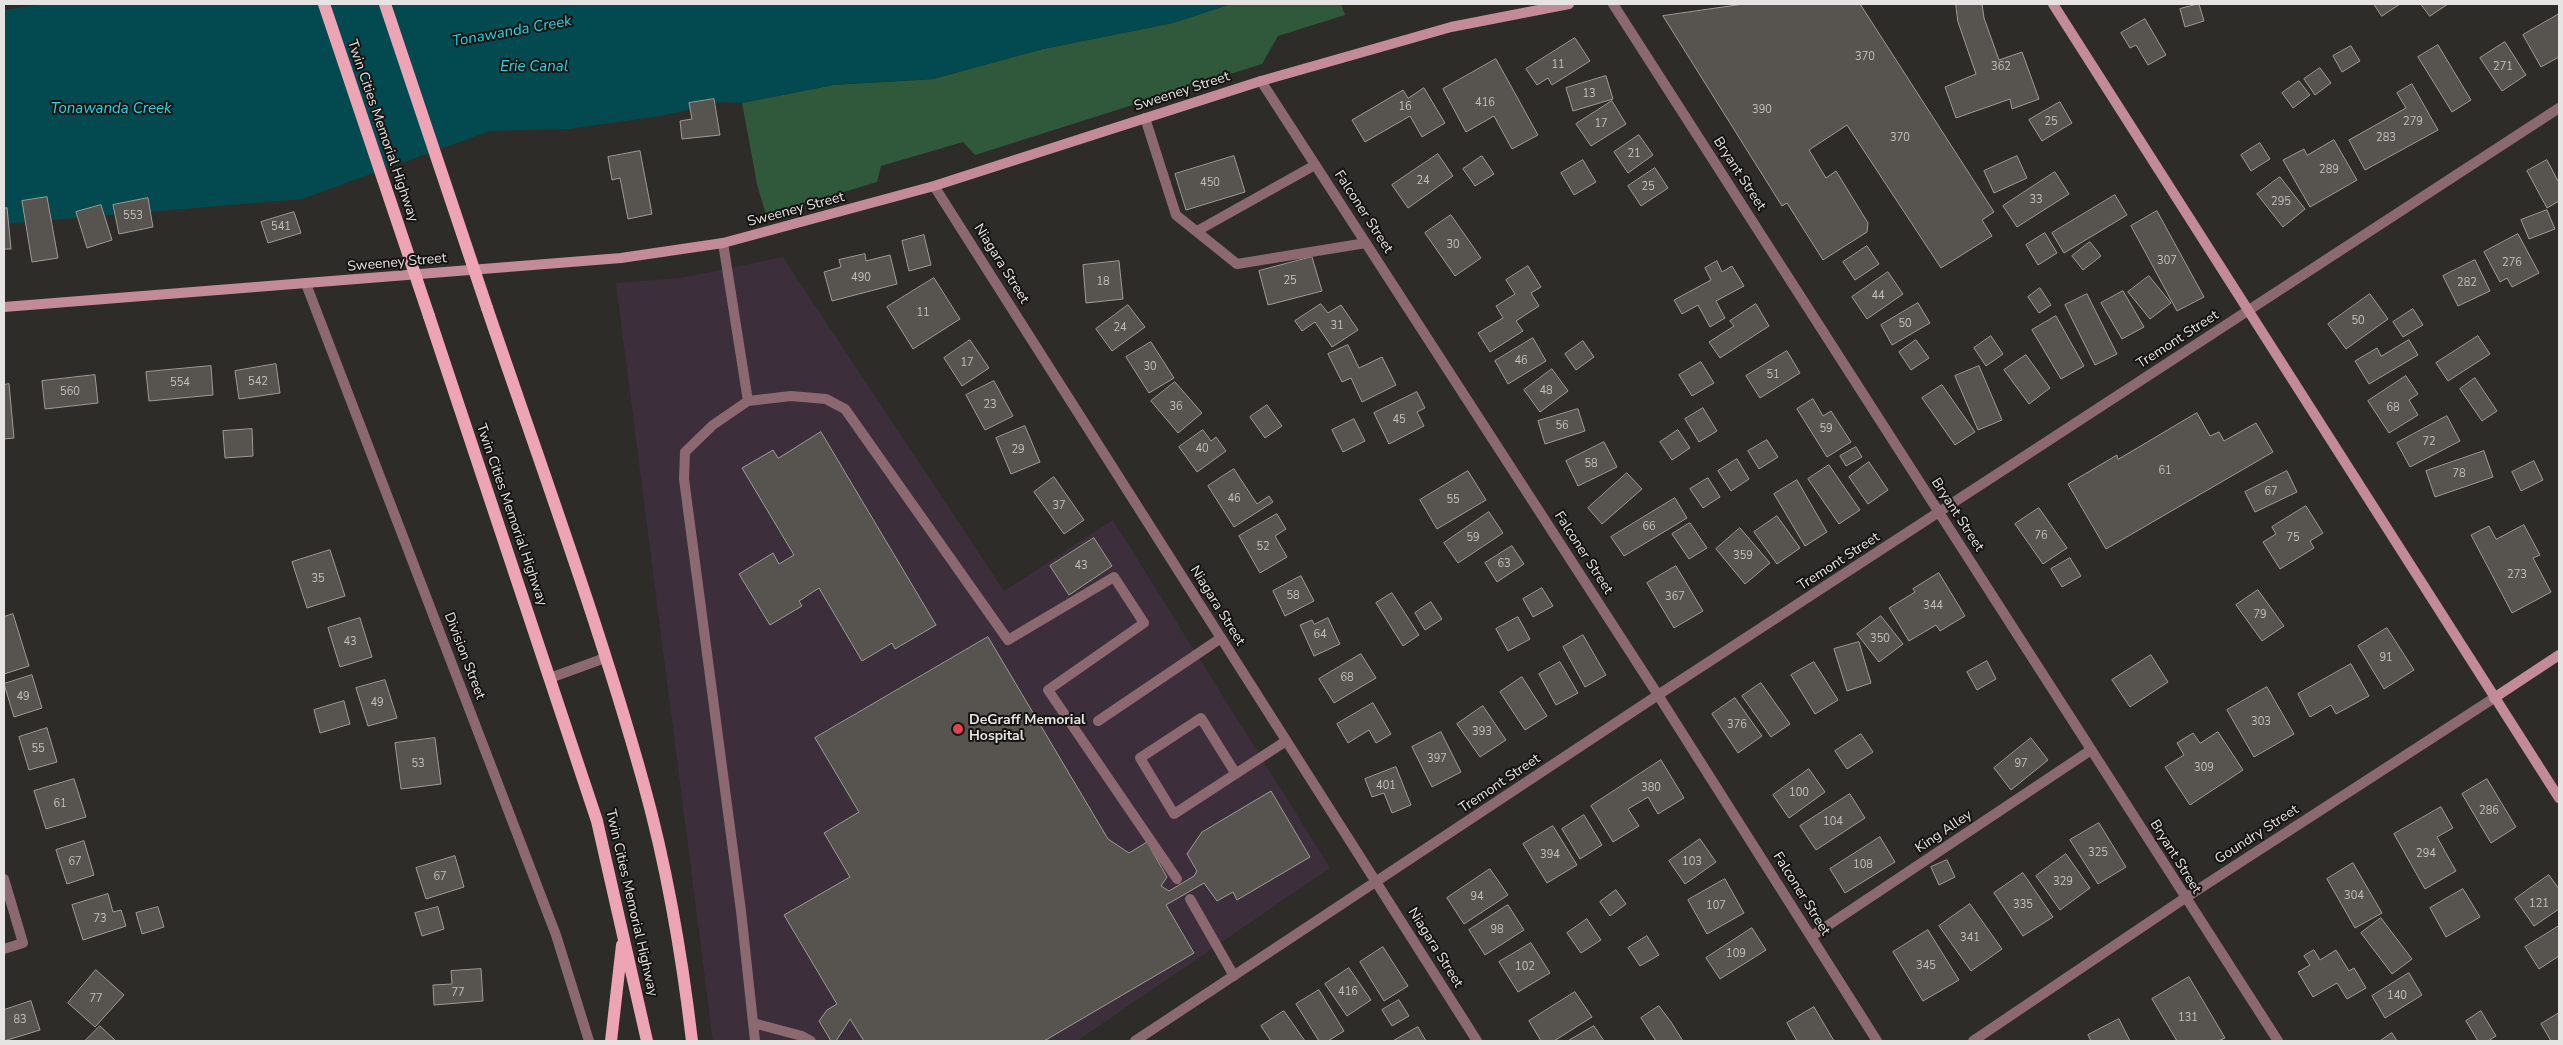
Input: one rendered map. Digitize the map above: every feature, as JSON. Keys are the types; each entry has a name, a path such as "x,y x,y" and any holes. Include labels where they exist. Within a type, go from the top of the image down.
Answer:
{"main road":[{"name":"Twin Cities Memorial Highway","path":"324,4 597,821 647,1041"},
{"path":"385,4 605,658 644,786 659,849 692,1041"},
{"path":"611,1041 623,930"}],"street":[{"name":"Sweeney Street","path":"4,307 620,258 723,243 934,186 1261,81 1451,27 1569,4"},
{"name":"Bryant Street","path":"1613,4 2184,898 2278,1041"},
{"path":"2053,4 2559,798"},
{"name":"Falconer Street","path":"1261,81 1658,695 1878,1041"},
{"name":"Tremont Street","path":"1135,1041 1377,883 1658,695 2559,108"},
{"path":"1145,118 1176,215 1237,264 1366,243"},
{"path":"1197,232 1315,164"},
{"name":"Niagara Street","path":"934,186 1478,1041"},
{"path":"723,243 748,401"},
{"name":"Division Street","path":"306,284 556,935 589,1041"},
{"path":"755,1041 741,911 684,479 685,452 713,425 748,401 791,396 826,399 844,409 1008,640 1114,577 1144,623 1048,690 1176,879"},
{"path":"1098,721 1222,638"},
{"name":"Goundry Street","path":"1973,1041 2184,898 2559,655"},
{"path":"550,678 605,658"},
{"path":"1236,774 1201,718 1140,758 1174,814 1236,774 1286,741"},
{"name":"King Alley","path":"1812,936 2091,750"},
{"path":"4,879 23,943 4,949"},
{"path":"1190,899 1234,976"},
{"path":"753,1023 802,1036 811,1041"}],"shaded area":[{"name":"DeGraff Memorial Hospital","path":"783,257 1004,591 1113,520 1330,868 1077,1041 713,1041 616,283 681,278"}],"green space":[{"path":"1231,4 1341,4 1345,15 1278,36 1262,64 975,155 963,142 881,166 877,182 766,215 757,184 742,103 833,85 933,79 1043,49 1173,23"}],"water":[{"path":"44,4 1231,4 1173,23 1043,49 933,79 833,85 742,103 723,102 661,116 568,129 490,131 302,199 4,224 4,10"}],"building":[{"path":"1744,4 1860,4 1994,212 1982,220 1992,236 1941,268 1847,125 1809,150 1826,178 1836,171 1868,223 1867,232 1823,260 1787,203 1782,206 1663,16"},
{"path":"1956,4 1982,4 1984,18 1999,60 2022,52 2039,99 2012,109 2010,99 1956,118 1945,87 1976,74 1958,22"},
{"path":"2199,4 2204,21 2185,27 2180,9"},
{"path":"2374,4 2400,4 2382,16"},
{"path":"2421,4 2448,4 2430,16"},
{"path":"2559,14 2559,57 2541,67 2523,35"},
{"path":"2145,19 2166,55 2148,65 2136,45 2130,48 2121,33"},
{"path":"1575,38 1590,61 1552,85 1548,78 1537,85 1526,69"},
{"path":"2505,42 2526,75 2502,91 2480,58"},
{"path":"2438,45 2471,100 2452,112 2418,57"},
{"path":"2351,46 2360,61 2342,72 2333,56"},
{"path":"1496,59 1538,135 1512,149 1494,116 1466,132 1443,89"},
{"path":"2320,68 2331,83 2315,95 2304,79"},
{"path":"1606,76 1613,99 1573,111 1566,88"},
{"path":"2299,81 2310,95 2293,108 2282,93"},
{"path":"2412,84 2438,130 2365,170 2349,140 2406,108 2397,93"},
{"path":"1424,88 1445,123 1422,137 1410,116 1365,142 1352,120 1403,90 1408,98"},
{"path":"714,99 720,135 682,139 680,121 692,119 689,103"},
{"path":"1612,101 1626,124 1591,146 1576,124"},
{"path":"2060,102 2072,123 2042,141 2029,120"},
{"path":"1639,135 1653,155 1628,173 1614,152"},
{"path":"2334,140 2357,180 2310,207 2283,160 2304,149 2307,155"},
{"path":"2260,143 2270,159 2251,171 2241,155"},
{"path":"640,151 652,214 628,219 620,178 612,180 608,157"},
{"path":"1438,154 1453,176 1408,208 1392,185"},
{"path":"1234,156 1245,192 1186,210 1175,174"},
{"path":"1482,156 1494,174 1475,186 1463,169"},
{"path":"2017,156 2027,178 1994,193 1984,171"},
{"path":"1583,160 1596,182 1574,195 1561,173"},
{"path":"2547,160 2559,183 2559,201 2547,208 2527,171"},
{"path":"1655,168 1668,188 1641,206 1628,186"},
{"path":"2055,172 2069,194 2017,227 2003,206"},
{"path":"2280,177 2305,209 2283,227 2257,194"},
{"path":"2115,195 2127,215 2064,253 2052,233"},
{"path":"47,197 58,258 32,262 22,201"},
{"path":"148,198 153,227 119,234 113,205"},
{"path":"101,205 112,240 87,248 76,212"},
{"path":"7,208 11,249 4,249 4,209"},
{"path":"2547,210 2555,229 2529,239 2521,220"},
{"path":"2157,211 2204,297 2177,311 2131,226"},
{"path":"294,212 301,233 268,243 261,222"},
{"path":"1451,215 1481,258 1455,276 1425,233"},
{"path":"2045,233 2057,253 2038,265 2026,245"},
{"path":"2518,234 2539,273 2512,287 2507,278 2500,282 2484,252"},
{"path":"924,235 931,265 909,271 902,241"},
{"path":"2090,242 2101,256 2083,270 2072,256"},
{"path":"1867,246 1879,264 1855,280 1843,262"},
{"path":"865,254 866,261 890,255 897,284 832,301 824,272 841,267 839,260"},
{"path":"1312,257 1322,291 1268,305 1259,271"},
{"path":"2475,260 2490,291 2458,306 2443,276"},
{"path":"1119,261 1123,299 1086,303 1083,265"},
{"path":"1717,261 1722,272 1732,266 1744,286 1716,301 1725,318 1710,327 1698,305 1682,314 1674,300 1711,280 1705,268"},
{"path":"1528,266 1541,287 1531,293 1539,306 1516,321 1523,331 1490,352 1478,333 1503,318 1496,306 1515,294 1506,280"},
{"path":"1888,272 1903,294 1867,319 1852,297"},
{"path":"2149,276 2171,303 2150,319 2128,292"},
{"path":"934,278 960,319 913,349 887,307"},
{"path":"2040,288 2051,305 2039,313 2028,297"},
{"path":"2123,291 2144,327 2122,339 2101,303"},
{"path":"2087,294 2117,354 2095,365 2065,305"},
{"path":"2370,294 2388,319 2346,349 2328,324"},
{"path":"1918,303 1930,323 1892,345 1881,325"},
{"path":"1321,304 1328,313 1341,305 1358,330 1332,347 1315,322 1302,331 1295,321"},
{"path":"1756,304 1769,326 1720,358 1709,342 1734,326 1730,321"},
{"path":"1128,305 1145,327 1112,351 1096,329"},
{"path":"2413,309 2423,325 2403,337 2393,322"},
{"path":"2056,316 2084,366 2061,379 2032,330"},
{"path":"1991,336 2003,354 1986,366 1974,348"},
{"path":"2478,336 2490,354 2448,381 2436,363"},
{"path":"1533,338 1546,361 1508,384 1495,361"},
{"path":"970,340 989,368 962,386 944,358"},
{"path":"1916,340 1929,358 1911,370 1899,352"},
{"path":"2409,340 2418,355 2369,384 2355,361 2377,348 2381,356"},
{"path":"1583,341 1594,357 1576,370 1565,354"},
{"path":"1151,342 1174,378 1149,393 1126,357"},
{"path":"1348,345 1359,368 1382,357 1396,385 1362,402 1351,378 1342,382 1328,354"},
{"path":"1787,351 1800,373 1760,398 1746,376"},
{"path":"2026,355 2050,388 2029,404 2004,370"},
{"path":"1701,362 1714,383 1692,396 1679,375"},
{"path":"276,364 280,393 239,399 235,371"},
{"path":"211,366 213,395 149,401 146,372"},
{"path":"1979,366 2002,420 1978,430 1955,376"},
{"path":"1552,369 1568,391 1540,412 1524,390"},
{"path":"95,375 98,403 45,409 42,381"},
{"path":"2406,376 2418,394 2409,400 2418,415 2389,433 2368,401"},
{"path":"2475,378 2497,411 2482,421 2460,389"},
{"path":"994,381 1013,416 985,430 966,395"},
{"path":"1175,382 1202,413 1178,433 1151,401"},
{"path":"9,384 14,438 4,439 4,385"},
{"path":"1942,385 1975,432 1955,445 1922,398"},
{"path":"1417,392 1425,408 1417,412 1424,426 1389,444 1374,413"},
{"path":"1813,399 1823,416 1831,411 1851,442 1827,457 1797,409"},
{"path":"1267,405 1282,426 1265,438 1250,417"},
{"path":"1703,408 1717,431 1699,442 1685,419"},
{"path":"1578,409 1585,431 1545,444 1538,421"},
{"path":"2197,413 2210,436 2219,432 2224,441 2256,423 2273,452 2106,549 2068,484 2117,455 2118,459"},
{"path":"2447,416 2460,441 2410,467 2397,443"},
{"path":"1354,419 1365,441 1343,452 1332,430"},
{"path":"1025,426 1040,462 1011,474 996,438"},
{"path":"252,429 253,456 225,458 223,431"},
{"path":"1203,430 1211,441 1216,437 1226,451 1197,472 1179,447"},
{"path":"1678,430 1690,448 1672,460 1660,442"},
{"path":"821,432 936,625 895,649 892,643 862,661 819,588 799,601 802,606 770,625 739,574 773,553 779,564 794,555 742,468 773,450 778,458"},
{"path":"1767,440 1778,457 1759,469 1748,451"},
{"path":"1604,442 1617,467 1578,486 1566,461"},
{"path":"1856,447 1862,457 1846,466 1840,456"},
{"path":"2484,451 2493,477 2435,497 2426,471"},
{"path":"1737,459 1749,479 1731,491 1718,471"},
{"path":"2534,461 2543,480 2521,491 2512,472"},
{"path":"1869,462 1888,490 1868,504 1849,477"},
{"path":"1829,465 1860,510 1839,524 1808,479"},
{"path":"1234,469 1257,504 1269,496 1273,502 1234,527 1208,486"},
{"path":"1468,471 1486,500 1437,529 1420,500"},
{"path":"2287,471 2297,492 2255,512 2245,492"},
{"path":"1627,473 1642,489 1602,524 1588,508"},
{"path":"1054,477 1084,520 1064,534 1034,492"},
{"path":"1708,478 1720,497 1703,508 1690,489"},
{"path":"1797,480 1827,532 1805,546 1774,494"},
{"path":"1675,498 1687,518 1624,556 1611,537"},
{"path":"2306,506 2323,533 2310,541 2314,548 2280,569 2263,542 2276,534 2272,527"},
{"path":"2039,508 2067,548 2043,564 2015,524"},
{"path":"1489,512 1503,533 1458,563 1444,543"},
{"path":"1277,514 1286,529 1275,536 1287,557 1260,573 1239,536"},
{"path":"1777,516 1800,548 1777,564 1754,532"},
{"path":"1690,523 1707,548 1689,559 1672,534"},
{"path":"2524,525 2540,555 2533,558 2551,592 2512,613 2471,535 2489,526 2496,539"},
{"path":"1740,528 1770,563 1745,584 1716,549"},
{"path":"1094,538 1112,566 1069,595 1050,566"},
{"path":"1512,546 1524,564 1497,582 1485,563"},
{"path":"330,550 345,596 307,608 292,562"},
{"path":"2070,558 2081,576 2062,587 2051,569"},
{"path":"1676,566 1703,611 1674,628 1647,583"},
{"path":"1939,573 1965,616 1940,631 1936,625 1909,641 1889,608 1915,592 1913,589"},
{"path":"1301,576 1314,601 1285,616 1273,591"},
{"path":"1542,588 1553,606 1533,617 1523,599"},
{"path":"2258,590 2284,626 2262,641 2236,605"},
{"path":"1392,593 1419,635 1403,646 1376,603"},
{"path":"1431,602 1442,619 1425,630 1415,613"},
{"path":"13,614 29,666 4,674 4,617"},
{"path":"1881,616 1903,644 1879,662 1857,634"},
{"path":"1518,617 1530,639 1508,651 1496,629"},
{"path":"360,618 372,657 340,667 328,628"},
{"path":"1328,618 1340,644 1314,656 1300,625 1312,620 1314,624"},
{"path":"2387,628 2414,670 2384,689 2358,646"},
{"path":"1583,635 1606,675 1585,687 1563,647"},
{"path":"988,637 1108,839 1129,853 1147,842 1167,877 1161,886 1169,891 1194,876 1197,871 1187,854 1202,832 1271,791 1310,857 1237,900 1233,892 1217,901 1204,883 1166,905 1194,953 1044,1041 864,1041 850,1019 836,1041 831,1041 819,1021 827,1010 837,1004 784,915 850,877 824,833 859,812 815,738"},
{"path":"1859,642 1871,683 1847,691 1834,649"},
{"path":"1361,654 1376,678 1334,703 1319,679"},
{"path":"2151,655 2168,682 2130,707 2112,680"},
{"path":"1987,661 1996,679 1977,690 1967,672"},
{"path":"1560,662 1578,693 1556,705 1539,674"},
{"path":"1814,662 1838,700 1815,714 1791,675"},
{"path":"2351,664 2369,696 2336,714 2331,705 2310,717 2298,694"},
{"path":"32,675 42,708 14,717 4,684"},
{"path":"1522,677 1547,716 1525,730 1500,692"},
{"path":"385,680 397,718 368,726 356,688"},
{"path":"1761,683 1790,724 1771,737 1742,696"},
{"path":"2267,687 2294,734 2254,757 2227,710"},
{"path":"1735,698 1762,736 1738,753 1712,714"},
{"path":"344,701 350,724 320,733 314,710"},
{"path":"1373,703 1391,734 1376,743 1369,730 1348,743 1337,724"},
{"path":"1483,706 1506,740 1480,757 1457,724"},
{"path":"47,728 57,762 29,770 19,737"},
{"path":"1441,732 1461,772 1432,787 1412,747"},
{"path":"2218,732 2243,770 2190,805 2165,767 2184,755 2177,743 2193,733 2200,743"},
{"path":"1861,734 1873,752 1847,769 1835,751"},
{"path":"435,738 441,784 401,789 395,743"},
{"path":"2031,738 2048,760 2011,790 1994,768"},
{"path":"1661,760 1684,798 1658,814 1648,797 1628,809 1639,826 1613,842 1591,806"},
{"path":"1396,767 1411,805 1392,813 1384,793 1372,797 1365,779"},
{"path":"1809,769 1825,792 1789,818 1773,795"},
{"path":"74,779 86,817 46,829 34,791"},
{"path":"2487,779 2516,827 2491,843 2462,794"},
{"path":"1850,794 1865,818 1816,850 1800,826"},
{"path":"2441,807 2453,828 2437,837 2456,871 2425,889 2394,834"},
{"path":"1584,815 1602,845 1580,859 1562,829"},
{"path":"2099,823 2126,867 2098,884 2070,840"},
{"path":"1553,826 1577,865 1547,883 1523,844"},
{"path":"1880,837 1895,862 1845,893 1830,869"},
{"path":"1700,839 1716,862 1685,884 1669,861"},
{"path":"84,841 94,875 67,884 56,850"},
{"path":"2066,854 2090,888 2060,910 2036,876"},
{"path":"455,856 464,887 426,899 416,868"},
{"path":"1947,860 1955,877 1939,885 1931,867"},
{"path":"2353,863 2382,913 2355,928 2327,879"},
{"path":"1490,869 1508,895 1464,924 1447,898"},
{"path":"2023,873 2053,917 2023,936 1994,893"},
{"path":"2549,875 2559,889 2559,909 2534,926 2515,899"},
{"path":"1725,879 1744,913 1707,934 1688,900"},
{"path":"2463,889 2480,917 2446,937 2430,908"},
{"path":"1616,890 1626,904 1610,916 1600,902"},
{"path":"108,894 113,912 121,910 126,926 83,940 72,905"},
{"path":"1970,904 2002,949 1971,971 1939,926"},
{"path":"1508,905 1524,930 1485,955 1469,930"},
{"path":"158,907 164,927 142,934 136,913"},
{"path":"438,907 444,929 422,936 415,913"},
{"path":"2381,918 2412,959 2392,974 2361,933"},
{"path":"1587,919 1601,940 1581,953 1567,933"},
{"path":"2559,926 2559,956 2539,969 2525,947"},
{"path":"1752,928 1766,950 1720,979 1706,958"},
{"path":"1928,930 1959,980 1923,1001 1893,952"},
{"path":"1647,936 1659,955 1640,966 1628,948"},
{"path":"1531,943 1550,973 1518,992 1499,962"},
{"path":"1383,947 1408,986 1384,1001 1360,962"},
{"path":"2314,950 2320,960 2336,950 2349,971 2354,968 2366,988 2347,999 2337,983 2313,997 2298,972 2310,965 2304,956"},
{"path":"1349,968 1371,1000 1347,1016 1325,984"},
{"path":"481,969 483,1001 434,1005 433,985 452,984 451,971"},
{"path":"96,970 124,995 95,1027 68,1003"},
{"path":"2409,973 2422,995 2385,1018 2372,996"},
{"path":"2189,977 2225,1038 2218,1041 2177,1041 2152,999"},
{"path":"1319,990 1344,1031 1328,1041 1319,1041 1296,1004"},
{"path":"1575,992 1592,1017 1554,1041 1541,1041 1529,1021"},
{"path":"1399,1000 1409,1016 1392,1026 1382,1010"},
{"path":"31,1001 40,1030 4,1041 4,1010"},
{"path":"1659,1006 1683,1041 1656,1041 1641,1018"},
{"path":"1814,1007 1834,1041 1797,1041 1787,1023"},
{"path":"1284,1011 1305,1041 1271,1041 1261,1026"},
{"path":"2481,1011 2496,1036 2488,1041 2478,1041 2466,1021"},
{"path":"2559,1013 2559,1041 2551,1041 2541,1024"},
{"path":"2119,1019 2130,1041 2091,1041 2088,1035"},
{"path":"100,1026 116,1041 85,1041"},
{"path":"1594,1026 1604,1041 1568,1041"},
{"path":"1418,1027 1426,1041 1393,1041"},
{"path":"2392,1033 2397,1041 2380,1041"}],"place":[{"name":"DeGraff Memorial Hospital","path":"958,729"}],"water label":[{"name":"Tonawanda Creek","path":"512,32"},
{"name":"Erie Canal","path":"534,67"},
{"name":"Tonawanda Creek","path":"111,109"}]}
